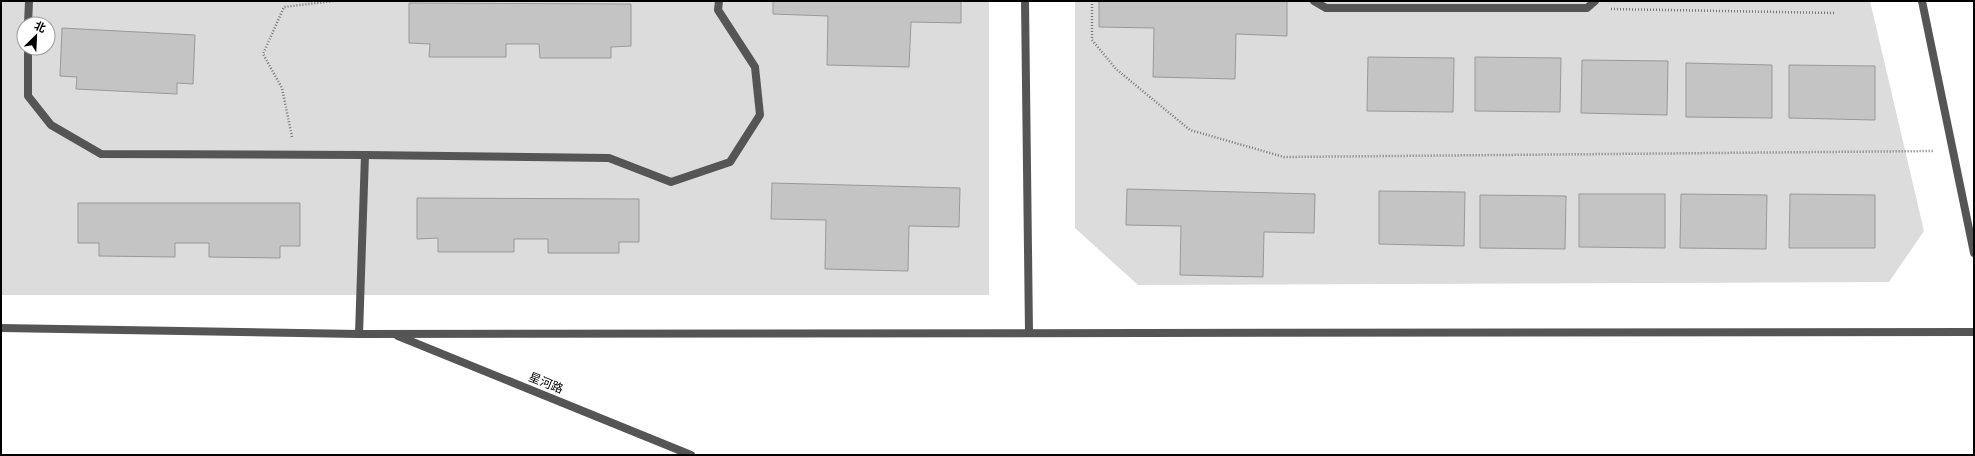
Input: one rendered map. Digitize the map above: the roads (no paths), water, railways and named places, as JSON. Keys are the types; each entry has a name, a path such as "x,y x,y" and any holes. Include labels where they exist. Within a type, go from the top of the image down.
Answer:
{"street":[{"path":"28,16 29,1"},
{"path":"28,56 28,96 50,125 101,154 609,158 671,182 730,162 760,115 755,67 718,10 719,1"},
{"path":"1025,1 1029,333"},
{"path":"1314,1 1326,8 1587,8 1595,1"},
{"path":"1922,1 1974,253"},
{"path":"360,334 365,155"},
{"path":"1,328 360,334 1974,332"},
{"name":"星河路","path":"393,334 691,455"}]}
